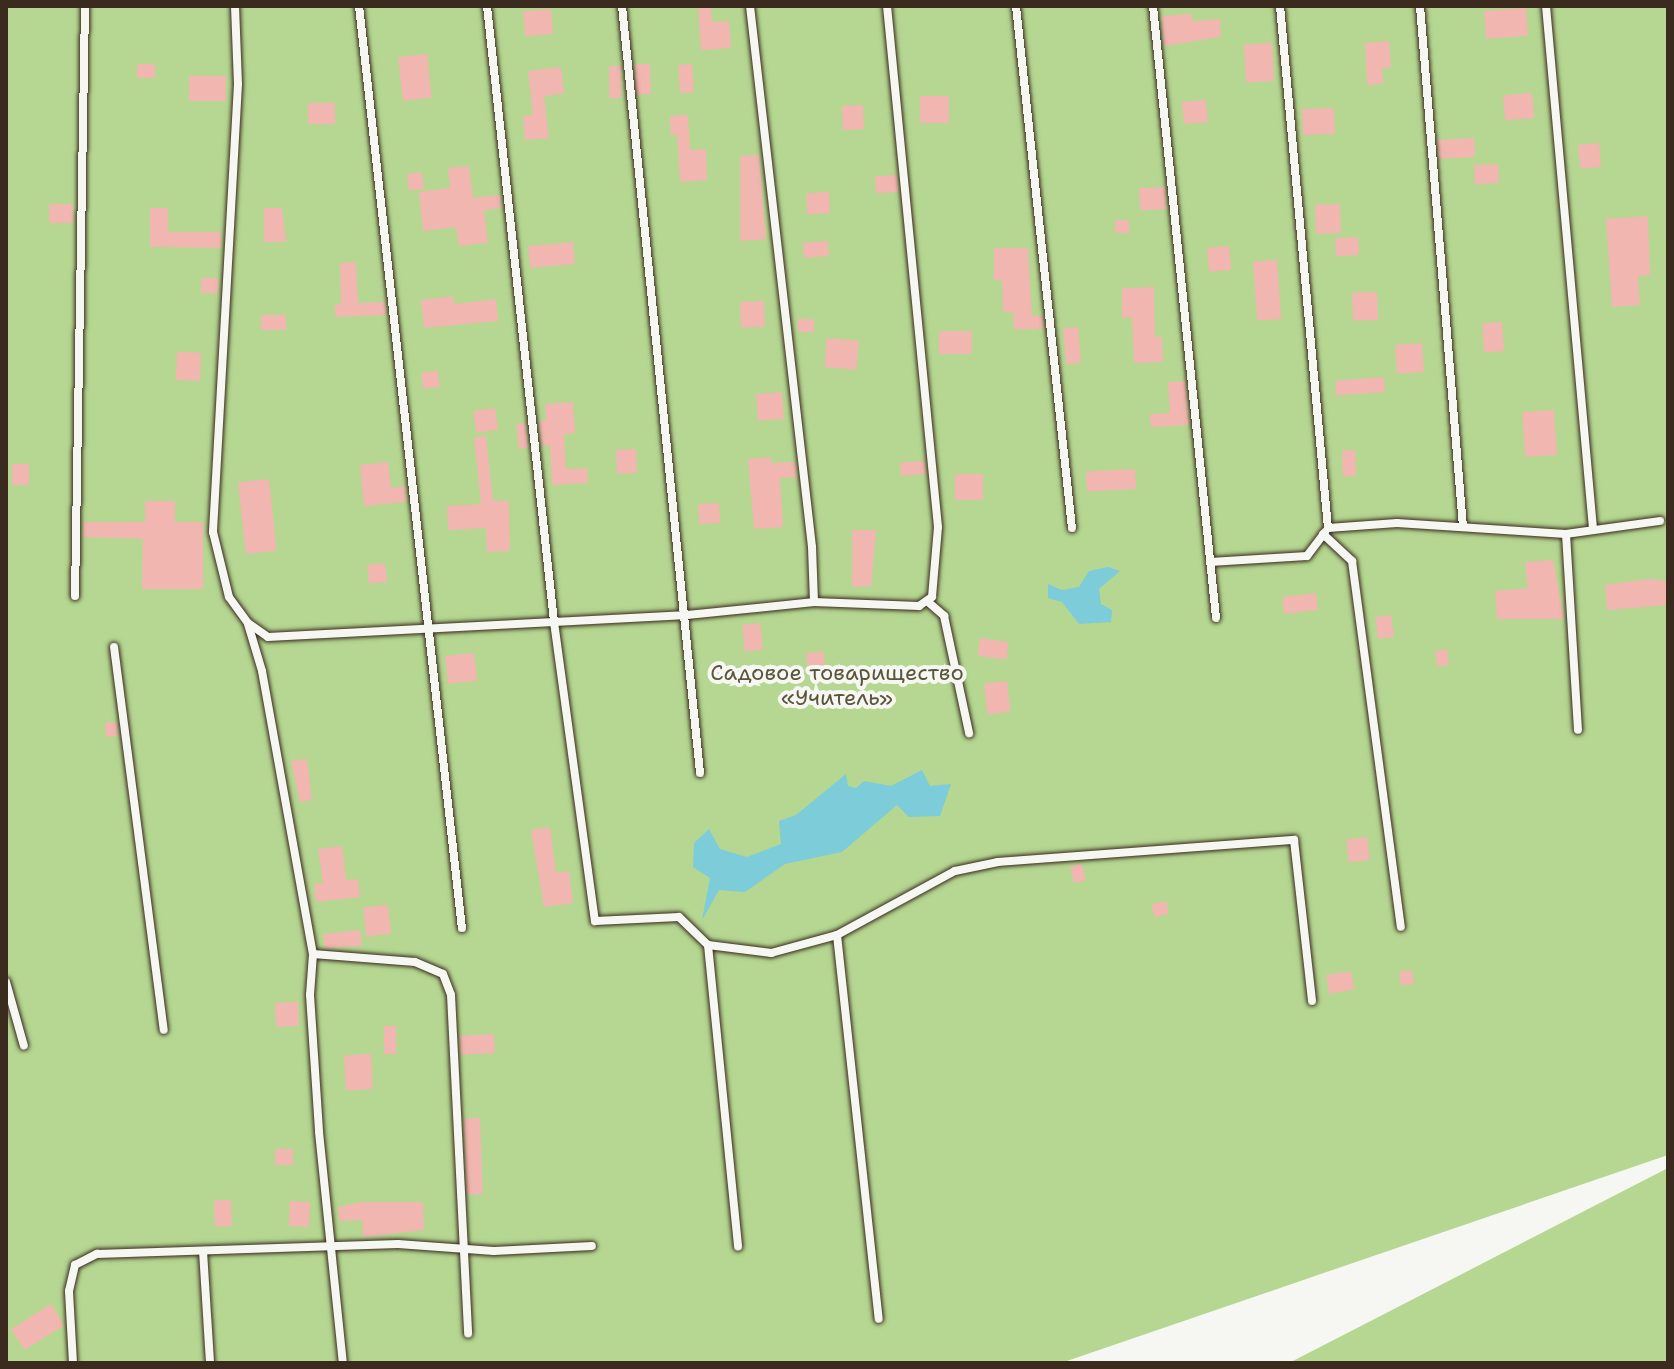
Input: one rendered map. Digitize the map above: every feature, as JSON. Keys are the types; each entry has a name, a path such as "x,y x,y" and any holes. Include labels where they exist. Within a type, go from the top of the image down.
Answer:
{"lane":[{"path":"75,596 85,6"},
{"path":"235,6 236,114 213,532 229,597 248,623 268,637 687,615 814,602 919,606 932,597 938,527 887,6"},
{"path":"359,6 425,628 462,928"},
{"path":"487,6 554,622 595,921 679,917 708,945 771,953 837,935 955,871 998,862 1294,840 1312,1001"},
{"path":"622,6 687,615 700,773"},
{"path":"750,6 812,547 814,602"},
{"path":"1016,6 1072,528"},
{"path":"1153,6 1216,618"},
{"path":"1280,6 1325,531 1352,561 1401,927"},
{"path":"1420,6 1463,527"},
{"path":"1546,6 1593,529"},
{"path":"1210,562 1307,556 1325,531 1397,523 1566,534 1660,521"},
{"path":"1566,534 1578,730"},
{"path":"927,601 944,616 969,733"},
{"path":"248,623 262,671 313,954 310,995 327,1246 343,1363"},
{"path":"114,647 164,1030"},
{"path":"837,935 879,1319"},
{"path":"708,945 738,1247"},
{"path":"313,954 415,962 443,974 451,995 468,1334"},
{"path":"6,982 24,1046"},
{"path":"73,1363 69,1291 75,1265 114,1252 327,1246 592,1246"},
{"path":"203,1251 210,1363"}],"green space":[{"name":"Садовое товарищество «Учитель»","path":"6,6 1668,6 1668,1155 1061,1363 6,1363"},
{"path":"1668,1168 1668,1363 1289,1363"}],"water":[{"path":"1108,567 1120,571 1099,589 1101,604 1112,610 1111,622 1079,624 1062,602 1048,598 1048,584 1062,590 1079,587 1089,571"},
{"path":"922,770 930,786 951,784 940,816 909,817 897,805 842,852 785,864 745,892 719,890 702,920 710,878 693,867 694,843 709,829 720,849 747,857 781,844 779,821 796,815 846,774 848,786 856,788 864,781 891,786"}],"building":[{"path":"698,6 711,6 712,22 729,21 731,48 701,50"},
{"path":"1526,8 1528,36 1486,39 1484,11"},
{"path":"551,9 553,34 525,36 523,11"},
{"path":"1192,14 1192,21 1220,19 1221,37 1164,46 1162,16"},
{"path":"1389,41 1391,68 1382,68 1383,84 1367,85 1365,43"},
{"path":"1272,43 1274,81 1246,82 1244,44"},
{"path":"427,54 432,98 403,101 398,57"},
{"path":"137,64 155,64 155,78 137,78"},
{"path":"650,64 651,94 636,95 635,65"},
{"path":"692,64 694,92 680,93 678,65"},
{"path":"609,66 621,66 621,98 609,98"},
{"path":"561,67 564,94 544,96 549,138 525,140 523,116 533,115 528,71"},
{"path":"189,76 226,76 226,101 189,101"},
{"path":"1532,93 1534,118 1505,120 1503,96"},
{"path":"920,96 949,96 949,123 920,123"},
{"path":"1206,100 1208,122 1184,124 1182,102"},
{"path":"308,103 335,103 335,124 308,124"},
{"path":"863,105 864,129 843,130 842,106"},
{"path":"1334,108 1335,134 1303,135 1302,109"},
{"path":"688,115 690,150 706,149 707,180 680,182 677,134 671,135 670,116"},
{"path":"1474,138 1475,157 1439,159 1438,140"},
{"path":"1599,143 1601,167 1580,169 1578,145"},
{"path":"759,155 766,239 740,241 740,156"},
{"path":"1498,164 1499,183 1475,184 1474,165"},
{"path":"469,166 473,198 500,195 501,208 484,210 488,243 459,246 456,227 423,231 419,192 450,188 448,168"},
{"path":"422,172 424,189 409,191 407,174"},
{"path":"897,175 898,192 876,193 875,176"},
{"path":"1165,187 1166,209 1140,210 1139,188"},
{"path":"829,192 830,213 807,214 806,193"},
{"path":"49,204 73,204 73,223 49,223"},
{"path":"1340,204 1341,233 1316,234 1315,205"},
{"path":"150,208 168,208 168,232 221,232 221,248 150,247"},
{"path":"264,208 282,208 286,242 264,242"},
{"path":"1648,216 1650,275 1638,276 1640,305 1612,307 1606,219"},
{"path":"1115,220 1129,220 1129,233 1115,233"},
{"path":"1358,237 1359,255 1336,256 1335,238"},
{"path":"828,241 829,256 804,258 803,243"},
{"path":"573,242 575,264 530,268 528,246"},
{"path":"1229,246 1231,270 1209,272 1207,248"},
{"path":"994,248 1028,248 1032,316 1042,316 1044,329 1014,329 1013,312 1003,312 1002,280 994,280"},
{"path":"1277,260 1281,319 1257,321 1253,262"},
{"path":"356,262 358,303 385,302 386,315 335,317 335,304 341,304 340,263"},
{"path":"201,278 218,278 218,293 201,293"},
{"path":"1154,287 1155,337 1162,337 1163,362 1134,363 1132,317 1122,318 1122,288"},
{"path":"1377,292 1378,320 1353,321 1352,293"},
{"path":"453,296 454,304 496,299 498,321 424,328 421,300"},
{"path":"764,301 765,327 741,328 740,302"},
{"path":"261,315 286,315 286,330 261,330"},
{"path":"798,319 814,319 814,332 798,332"},
{"path":"1502,322 1504,351 1484,352 1482,323"},
{"path":"1078,327 1081,363 1066,364 1063,328"},
{"path":"939,331 972,331 972,354 939,354"},
{"path":"827,338 859,341 856,370 824,367"},
{"path":"1422,343 1424,372 1397,374 1395,345"},
{"path":"177,352 201,353 200,381 176,380"},
{"path":"438,371 440,387 423,389 421,373"},
{"path":"1384,377 1385,392 1336,395 1335,380"},
{"path":"1185,381 1189,425 1151,427 1150,414 1170,413 1168,382"},
{"path":"782,392 784,419 758,421 756,394"},
{"path":"573,402 575,433 564,434 566,469 587,468 588,483 552,485 550,445 542,446 539,421 546,420 545,404"},
{"path":"495,408 498,430 476,433 473,411"},
{"path":"1554,410 1557,455 1525,457 1522,412"},
{"path":"525,423 528,448 519,449 516,424"},
{"path":"486,436 493,501 509,501 510,551 487,552 486,528 448,530 447,506 481,504 474,438"},
{"path":"636,449 637,473 617,474 616,450"},
{"path":"1342,450 1355,450 1356,476 1343,476"},
{"path":"771,457 771,463 795,462 797,477 780,478 783,527 754,529 748,459"},
{"path":"925,461 926,474 901,476 900,463"},
{"path":"388,462 391,488 405,486 406,502 364,506 360,465"},
{"path":"12,464 29,464 29,485 12,485"},
{"path":"1135,469 1136,489 1087,492 1086,472"},
{"path":"955,474 983,474 983,500 955,500"},
{"path":"269,479 277,551 246,554 238,482"},
{"path":"145,501 175,501 175,522 203,522 203,589 142,589 143,539 83,537 84,522 145,522"},
{"path":"719,503 720,523 699,524 698,504"},
{"path":"852,530 876,530 871,586 852,587"},
{"path":"1553,560 1564,619 1497,619 1495,591 1528,588 1525,562"},
{"path":"385,563 387,582 369,584 367,565"},
{"path":"1649,579 1668,581 1668,605 1607,610 1605,585"},
{"path":"1316,593 1318,610 1284,614 1282,597"},
{"path":"1391,615 1394,637 1378,639 1375,617"},
{"path":"760,623 763,650 745,652 742,625"},
{"path":"980,638 1009,642 1006,660 977,656"},
{"path":"1447,649 1449,665 1437,666 1435,650"},
{"path":"823,651 825,667 808,669 806,653"},
{"path":"474,653 477,681 448,684 445,656"},
{"path":"1007,681 1010,712 987,714 984,683"},
{"path":"117,722 118,736 106,737 105,723"},
{"path":"307,759 312,800 300,802 291,761"},
{"path":"550,827 556,873 569,871 573,903 544,907 531,830"},
{"path":"1367,837 1370,860 1349,862 1346,840"},
{"path":"342,846 346,880 358,879 360,897 316,902 314,884 323,883 318,849"},
{"path":"1082,864 1086,881 1074,883 1070,867"},
{"path":"1166,901 1169,914 1154,917 1151,904"},
{"path":"388,905 391,934 366,936 363,908"},
{"path":"360,930 362,946 325,948 323,934"},
{"path":"1412,970 1414,984 1401,986 1399,972"},
{"path":"1351,971 1354,990 1329,994 1326,975"},
{"path":"298,1002 299,1026 276,1027 275,1003"},
{"path":"384,1026 396,1026 396,1054 384,1054"},
{"path":"494,1034 495,1053 461,1055 460,1036"},
{"path":"371,1054 373,1089 346,1090 344,1055"},
{"path":"480,1118 483,1194 467,1195 464,1119"},
{"path":"275,1149 293,1149 293,1165 275,1165"},
{"path":"231,1200 232,1226 215,1227 214,1201"},
{"path":"290,1201 310,1202 309,1227 289,1226"},
{"path":"361,1202 423,1202 424,1230 363,1237 362,1220 339,1221 338,1207"},
{"path":"51,1304 64,1325 24,1350 11,1329"}]}
